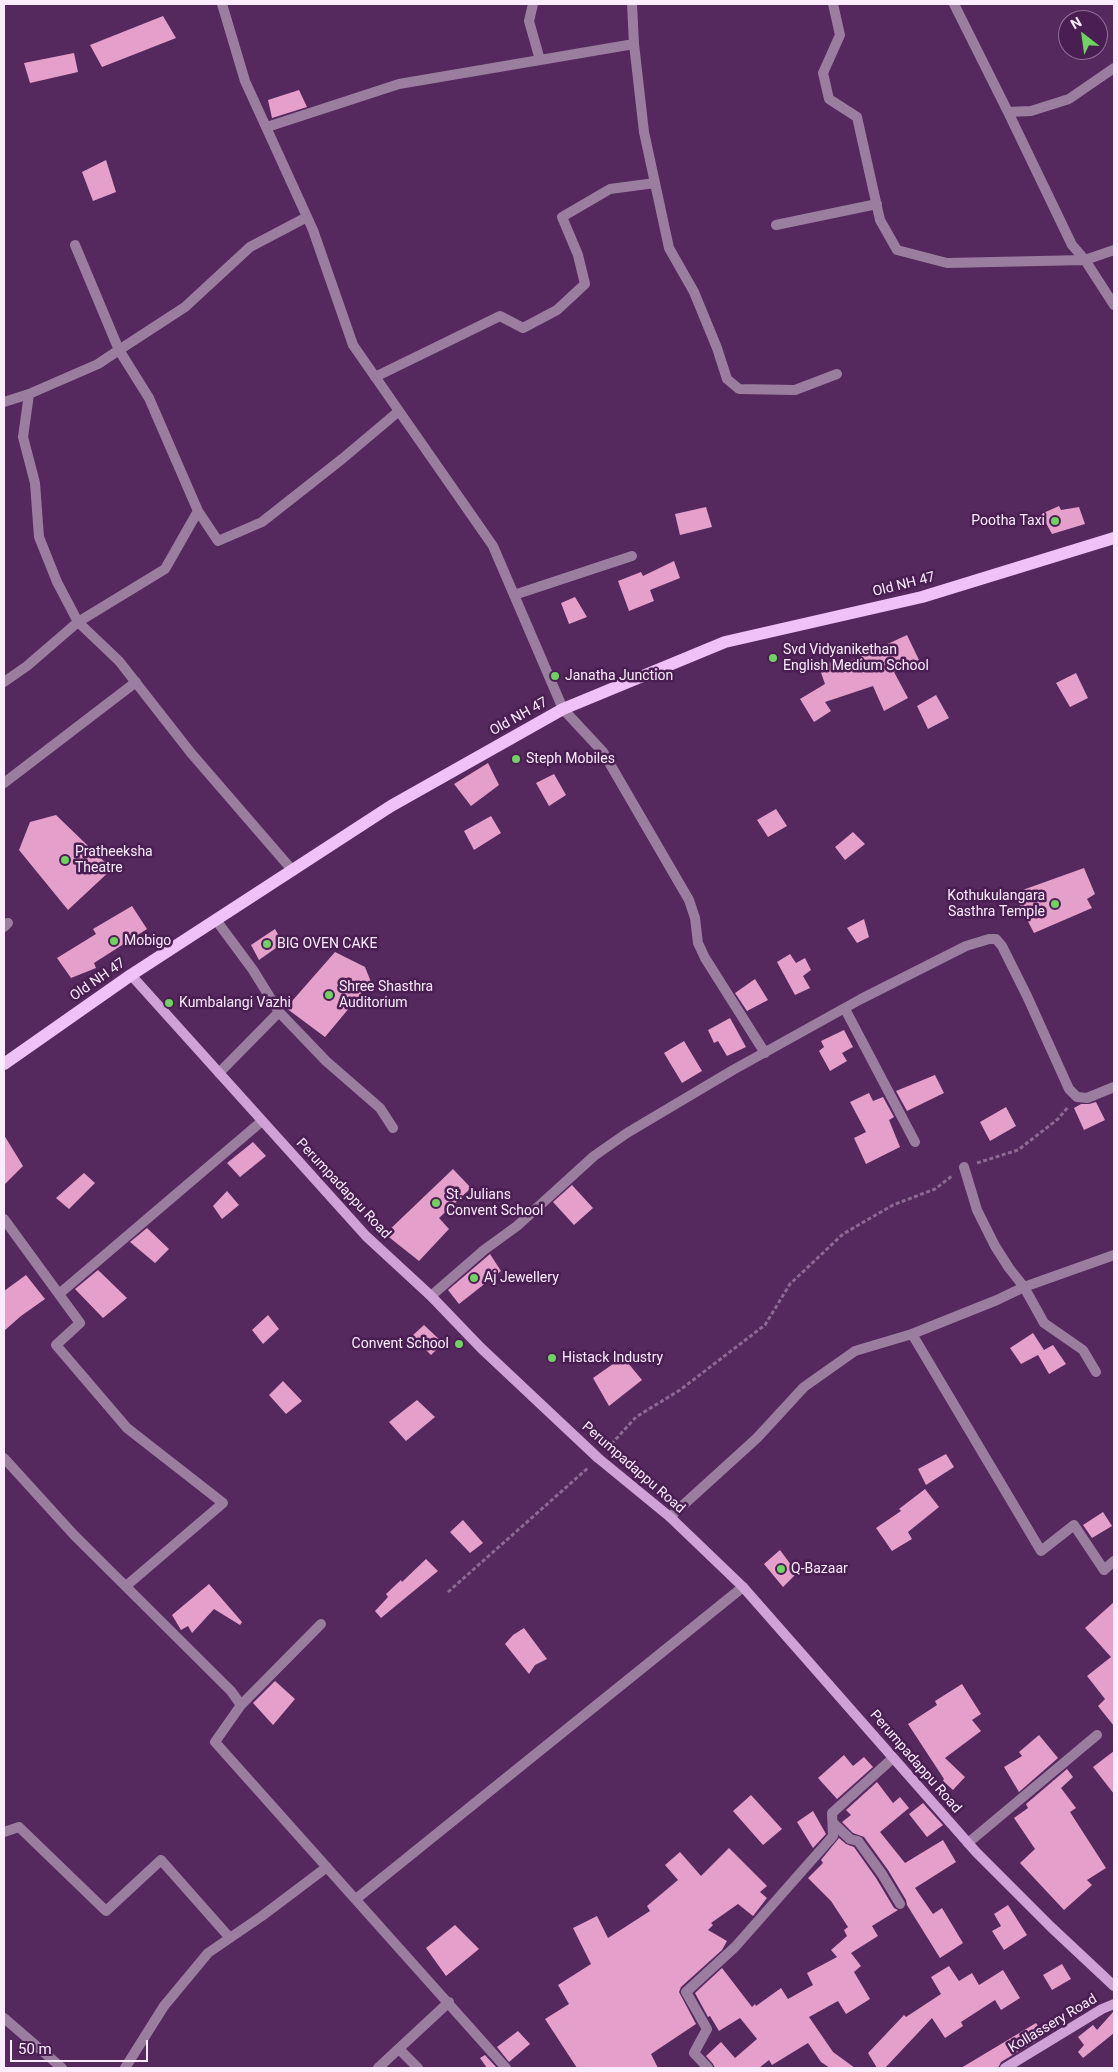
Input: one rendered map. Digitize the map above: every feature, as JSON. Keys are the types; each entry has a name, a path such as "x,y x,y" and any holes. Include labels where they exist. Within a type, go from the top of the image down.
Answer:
{"main road":[{"name":"Old NH 47","path":"4,1064 131,975 391,806 563,709 725,642 922,597 1114,538"},
{"name":"Perumpadappu Road","path":"131,975 366,1236 598,1458 670,1517 743,1588 968,1843 1051,1928 1114,1986"},
{"name":"Kollassery Road","path":"1006,2068 1102,2009 1114,2004"}],"street":[{"path":"222,4 245,81 307,216 353,345 493,546 563,709 603,752 689,900 695,918 698,943 704,958 765,1053"},
{"path":"533,4 529,21 540,60"},
{"path":"632,4 634,44 644,132 669,248 694,292 717,348 727,379 739,389 795,390 837,374"},
{"path":"833,4 840,34 823,73 829,99 857,117 880,220 898,250 947,264 1085,260 1114,250"},
{"path":"954,4 1072,245 1085,260 1114,305"},
{"path":"267,127 399,84 634,44"},
{"path":"1008,112 1031,111 1069,99 1114,68"},
{"path":"375,377 500,316 523,328 557,310 585,284 578,255 562,217 610,189 655,183"},
{"path":"776,225 877,204"},
{"path":"4,402 29,394 98,364 186,307 250,247 307,216"},
{"path":"75,245 119,350 149,398 198,511 218,541 262,522 342,459 398,411"},
{"path":"29,394 23,437 35,483 39,537 57,582 78,622 119,661 192,753 293,870"},
{"path":"4,682 27,666 78,622 165,569 198,511"},
{"path":"514,596 632,556"},
{"path":"4,783 136,682"},
{"path":"216,920 253,970 279,1012 326,1061 380,1108 393,1128"},
{"path":"430,1296 484,1250 517,1226 594,1156 626,1133 845,1009 966,946 990,938 996,939 1002,946 1069,1089 1077,1097 1087,1098 1114,1087"},
{"path":"845,1009 915,1142"},
{"path":"219,1073 279,1012"},
{"path":"59,1294 262,1121"},
{"path":"964,1167 977,1210 995,1246 1024,1287 1044,1323 1083,1350 1096,1372"},
{"path":"4,1219 80,1322 56,1345 127,1428 223,1503 126,1586"},
{"path":"670,1517 757,1438 804,1387 855,1351 912,1334 997,1300 1024,1287 1114,1255"},
{"path":"912,1334 1041,1551 1074,1525 1104,1570 1114,1561"},
{"path":"4,1458 74,1535 231,1691 241,1705"},
{"path":"356,1899 743,1588"},
{"path":"321,1624 241,1705 215,1742 506,2068"},
{"path":"968,1843 1097,1735"},
{"path":"708,2068 694,2052 707,2029 686,1992 735,1947 833,1836 832,1813 893,1758"},
{"path":"833,1823 850,1839 858,1841 882,1874 900,1904"},
{"path":"4,1832 19,1827 106,1911 161,1860 230,1938"},
{"path":"125,2068 164,2006 208,1953 327,1867"},
{"path":"378,2068 400,2050 449,2002"},
{"path":"4,2018 62,2068"},
{"path":"400,2050 418,2068"}],"path":[{"path":"448,1592 598,1458 636,1417 680,1390 765,1325 790,1284 843,1234 893,1205 935,1189 964,1167 1018,1150 1058,1119 1077,1097"}],"building":[{"path":"163,16 176,38 102,67 90,45"},
{"path":"74,53 78,72 30,83 24,63"},
{"path":"299,90 307,107 272,118 268,100"},
{"path":"106,160 116,192 93,201 82,172"},
{"path":"1059,506 1061,510 1079,507 1085,524 1052,534 1041,514"},
{"path":"706,507 712,527 680,535 675,514"},
{"path":"674,561 680,578 650,590 654,601 629,611 618,581 641,572 643,576"},
{"path":"575,597 587,617 569,624 561,603"},
{"path":"907,635 919,660 894,672 908,698 884,711 873,686 825,702 831,711 814,722 800,699 825,684 819,667 840,659 842,665"},
{"path":"1076,673 1088,698 1070,707 1056,683"},
{"path":"936,695 949,718 928,729 917,706"},
{"path":"488,763 499,785 471,806 454,784"},
{"path":"554,774 566,795 549,806 536,783"},
{"path":"776,809 787,826 768,837 757,820"},
{"name":"Pratheeksha Theatre","path":"56,815 112,869 68,910 19,850 30,822"},
{"path":"491,816 501,833 474,850 464,831"},
{"path":"853,832 865,844 845,860 835,847"},
{"name":"Kothukulangara Sasthra Temple","path":"1084,868 1095,894 1087,899 1092,908 1034,933 1017,900 1017,892"},
{"path":"132,906 147,929 94,963 96,968 71,978 57,958 96,934 93,929"},
{"path":"864,919 869,937 857,943 847,928"},
{"name":"BIG OVEN CAKE","path":"275,929 283,943 259,960 251,945"},
{"name":"Shree Shasthra Auditorium","path":"335,952 365,967 371,982 325,1037 286,1008"},
{"path":"790,954 796,963 805,958 811,970 803,976 810,988 795,995 777,962"},
{"path":"755,979 768,1000 747,1011 735,993"},
{"path":"730,1018 746,1047 727,1056 718,1041 714,1043 708,1030"},
{"path":"844,1030 853,1047 842,1053 847,1061 830,1071 819,1051 824,1047 821,1041"},
{"path":"684,1041 702,1071 682,1083 664,1053"},
{"path":"935,1075 944,1093 907,1111 896,1091"},
{"path":"869,1093 873,1101 883,1097 894,1117 889,1120 900,1147 866,1164 854,1138 866,1132 850,1102"},
{"path":"1096,1102 1105,1120 1084,1130 1074,1108 1081,1104"},
{"path":"1006,1107 1016,1126 990,1141 980,1122"},
{"path":"4,1135 23,1166 4,1185"},
{"path":"253,1142 266,1156 240,1177 227,1163"},
{"name":"St. Julians Convent School","path":"453,1169 471,1188 439,1218 449,1229 419,1261 385,1234"},
{"path":"84,1173 95,1183 69,1209 56,1198"},
{"path":"572,1185 593,1208 574,1225 553,1202"},
{"path":"227,1191 239,1205 222,1219 213,1206"},
{"path":"147,1228 169,1249 155,1263 130,1242"},
{"name":"Aj Jewellery","path":"490,1254 501,1271 459,1304 448,1290"},
{"path":"98,1270 127,1298 103,1318 75,1289"},
{"path":"26,1275 45,1299 4,1331 4,1291"},
{"path":"268,1315 279,1329 263,1344 252,1330"},
{"path":"424,1325 443,1343 431,1355 412,1336"},
{"path":"1033,1333 1044,1350 1053,1345 1066,1364 1049,1374 1038,1355 1021,1364 1010,1348"},
{"path":"623,1357 642,1380 609,1406 593,1378"},
{"path":"283,1381 302,1401 286,1414 269,1395"},
{"path":"417,1400 435,1417 406,1441 389,1422"},
{"path":"946,1454 954,1467 926,1485 918,1469"},
{"path":"925,1489 939,1507 908,1532 912,1539 892,1551 876,1528 901,1511 899,1509"},
{"path":"1103,1512 1112,1526 1092,1538 1083,1525"},
{"path":"463,1520 483,1543 470,1553 450,1532"},
{"name":"Q-Bazaar","path":"780,1550 797,1573 783,1587 764,1564"},
{"path":"426,1559 438,1571 381,1618 375,1611 388,1597 386,1594 401,1580 402,1582"},
{"path":"209,1584 242,1622 240,1625 214,1609 192,1633 188,1626 181,1630 172,1615"},
{"path":"1114,1602 1114,1726 1098,1706 1105,1699 1087,1676 1111,1657 1085,1628"},
{"path":"524,1628 547,1659 535,1665 529,1674 505,1644 513,1635"},
{"path":"275,1681 295,1699 273,1725 253,1703"},
{"path":"962,1684 981,1714 972,1720 981,1731 945,1758 965,1777 953,1790 943,1781 944,1779 908,1724 937,1705 935,1701"},
{"path":"1039,1735 1058,1758 1019,1792 1004,1767 1022,1756 1019,1752"},
{"path":"1114,1751 1114,1794 1093,1767"},
{"path":"844,1755 853,1766 864,1757 873,1767 837,1799 818,1778"},
{"path":"1067,1769 1073,1777 1061,1788 1076,1808 1070,1812 1106,1868 1087,1880 1092,1885 1064,1910 1020,1863 1035,1849 1014,1818 1028,1808 1026,1804"},
{"path":"877,1782 893,1803 900,1797 909,1808 880,1832 905,1863 943,1840 956,1862 915,1888 933,1914 942,1908 963,1943 940,1958 888,1870 864,1837 853,1833 842,1822 851,1815 846,1810"},
{"path":"751,1795 782,1829 763,1845 733,1811"},
{"path":"923,1803 943,1825 927,1837 909,1814"},
{"path":"813,1811 826,1834 813,1848 797,1822"},
{"path":"839,1838 846,1844 854,1847 894,1908 898,1910 872,1926 878,1936 851,1953 861,1966 854,1972 870,1999 846,2014 838,2001 809,2017 833,2052 855,2068 830,2068 821,2062 808,2043 772,2065 769,2060 759,2068 715,2068 706,2056 721,2042 735,2058 757,2039 740,2018 719,2031 710,2016 708,2017 695,1993 722,1968 752,2007 781,1988 788,1999 813,1985 807,1973 837,1957 831,1950 847,1936 844,1930 848,1927 831,1901 808,1878 823,1863 821,1860"},
{"path":"729,1848 767,1886 760,1892 767,1898 753,1916 738,1904 711,1923 713,1925 708,1930 727,1941 722,1950 681,1987 679,1992 696,2024 651,2054 658,2068 577,2068 545,2019 569,2004 558,1985 591,1964 573,1928 597,1916 608,1938 650,1911 647,1906 678,1880 665,1865 680,1852 701,1876"},
{"path":"1008,1905 1027,1935 1004,1950 992,1931 1001,1926 994,1914"},
{"path":"455,1925 479,1949 446,1976 426,1948"},
{"path":"1062,1964 1071,1979 1052,1990 1043,1975"},
{"path":"949,1966 959,1981 972,1973 979,1985 1003,1970 1020,1998 1001,2010 995,2000 961,2022 963,2026 945,2038 932,2018 885,2068 877,2068 868,2053 904,2015 906,2017 941,1994 931,1977"},
{"path":"1114,2011 1114,2033 1083,2058 1078,2052 1084,2045 1078,2037 1093,2025 1097,2030"},
{"path":"1036,2023 1044,2036 1001,2062 998,2068 961,2068"},
{"path":"518,2031 530,2044 509,2062 497,2047"},
{"path":"485,2055 496,2067 487,2068 480,2058"}],"place":[{"name":"Pootha Taxi","path":"1055,521"},
{"name":"Svd Vidyanikethan English Medium School","path":"773,658"},
{"name":"Janatha Junction","path":"555,676"},
{"name":"Steph Mobiles","path":"516,759"},
{"name":"Pratheeksha Theatre","path":"65,860"},
{"name":"Kothukulangara Sasthra Temple","path":"1055,904"},
{"name":"Mobigo","path":"114,941"},
{"name":"BIG OVEN CAKE","path":"267,944"},
{"name":"Shree Shasthra Auditorium","path":"329,995"},
{"name":"Kumbalangi Vazhi","path":"169,1003"},
{"name":"St. Julians Convent School","path":"436,1203"},
{"name":"Aj Jewellery","path":"474,1278"},
{"name":"Convent School","path":"459,1344"},
{"name":"Histack Industry","path":"552,1358"},
{"name":"Q-Bazaar","path":"781,1569"}]}
